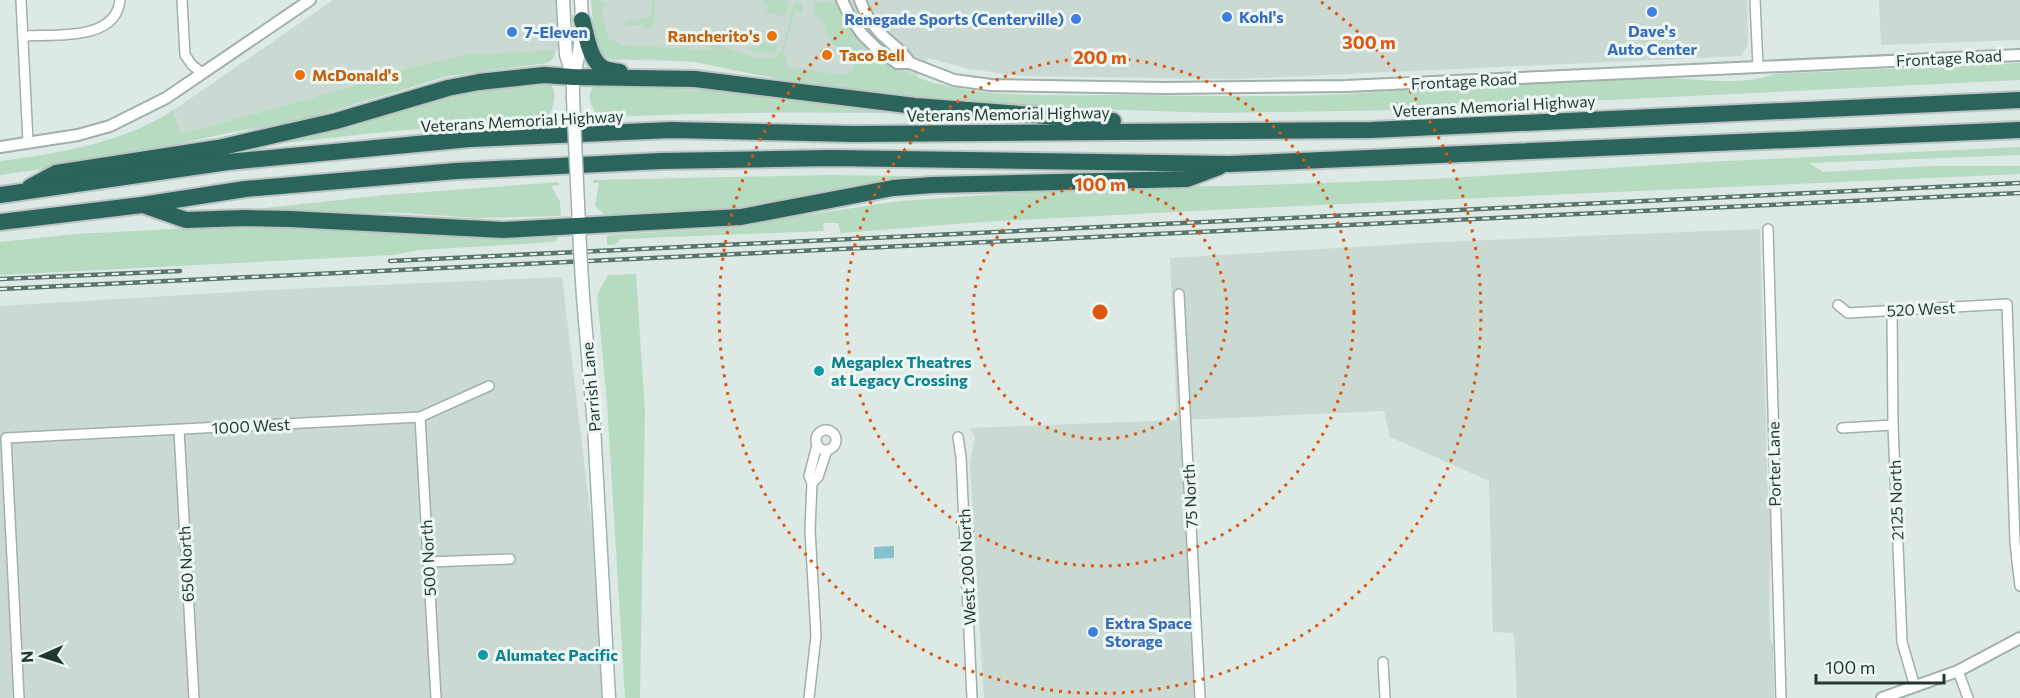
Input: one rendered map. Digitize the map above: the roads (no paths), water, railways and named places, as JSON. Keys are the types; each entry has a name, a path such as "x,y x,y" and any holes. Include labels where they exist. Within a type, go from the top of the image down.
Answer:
{"highway":[{"path":"582,20 592,55 604,69 620,72 670,70 707,73 730,82"},
{"path":"20,193 56,173 155,159 240,143 336,121 448,88 544,75 684,78 915,106 1209,130"},
{"name":"Veterans Memorial Highway","path":"0,195 228,162 470,139 671,130 854,134 1371,130 2020,100"},
{"path":"0,222 142,205 245,189 456,171 661,161 830,158 1229,164 2020,130"},
{"path":"142,205 186,220 290,219 476,230 741,217 893,188 1188,179 1229,164"}],"main road":[{"name":"Parrish Lane","path":"563,0 566,55 573,77"},
{"name":"Parrish Lane","path":"581,0 579,57 573,77 573,98 580,248 594,426 609,698"}],"street":[{"path":"21,0 28,142"},
{"path":"23,36 91,32 109,23 116,14 120,0"},
{"path":"182,0 184,55 202,73"},
{"path":"0,147 78,135 110,126 166,98 310,0"},
{"name":"Frontage Road","path":"842,0 855,26 870,43 897,63 910,63 954,80 991,85 1173,88 1377,85 2020,55"},
{"name":"Frontage Road","path":"860,0 866,14 879,32 903,52 910,63"},
{"path":"1755,0 1758,67"},
{"name":"Porter Lane","path":"1768,229 1781,698"},
{"name":"75 North","path":"1179,294 1200,698"},
{"name":"520 West","path":"1838,305 1848,313 2007,304 2015,543 2020,586"},
{"name":"2125 North","path":"1892,310 1893,425 1902,642 1916,687"},
{"name":"1000 West","path":"19,698 6,438 420,417 489,386"},
{"name":"500 North","path":"420,417 436,698"},
{"path":"1842,428 1893,425"},
{"name":"650 North","path":"178,430 194,698"},
{"path":"809,698 814,672 816,636 810,530 812,483 809,476 818,433 825,430 831,432 835,437 836,442 833,448 823,450 817,445"},
{"name":"West 200 North","path":"958,437 962,457 972,698"},
{"path":"812,483 818,477 827,450"},
{"path":"428,562 510,559"},
{"path":"1882,698 1959,671 2020,638"},
{"path":"1383,662 1385,698"},
{"path":"1959,671 1968,698"}],"water":[{"path":"894,546 894,558 874,559 874,547"}],"railway":[{"path":"390,261 2020,183"},
{"path":"0,289 2020,193"},
{"path":"0,279 180,271"}],"place":[{"name":"Dave's Auto Center","path":"1652,12"},
{"name":"Kohl's","path":"1227,17"},
{"name":"Renegade Sports (Centerville)","path":"1076,19"},
{"name":"7-Eleven","path":"512,32"},
{"name":"Rancherito's","path":"772,36"},
{"name":"Taco Bell","path":"827,55"},
{"name":"McDonald's","path":"300,75"},
{"name":"Megaplex Theatres at Legacy Crossing","path":"819,371"},
{"name":"Extra Space Storage","path":"1093,632"},
{"name":"Alumatec Pacific","path":"483,655"}]}
